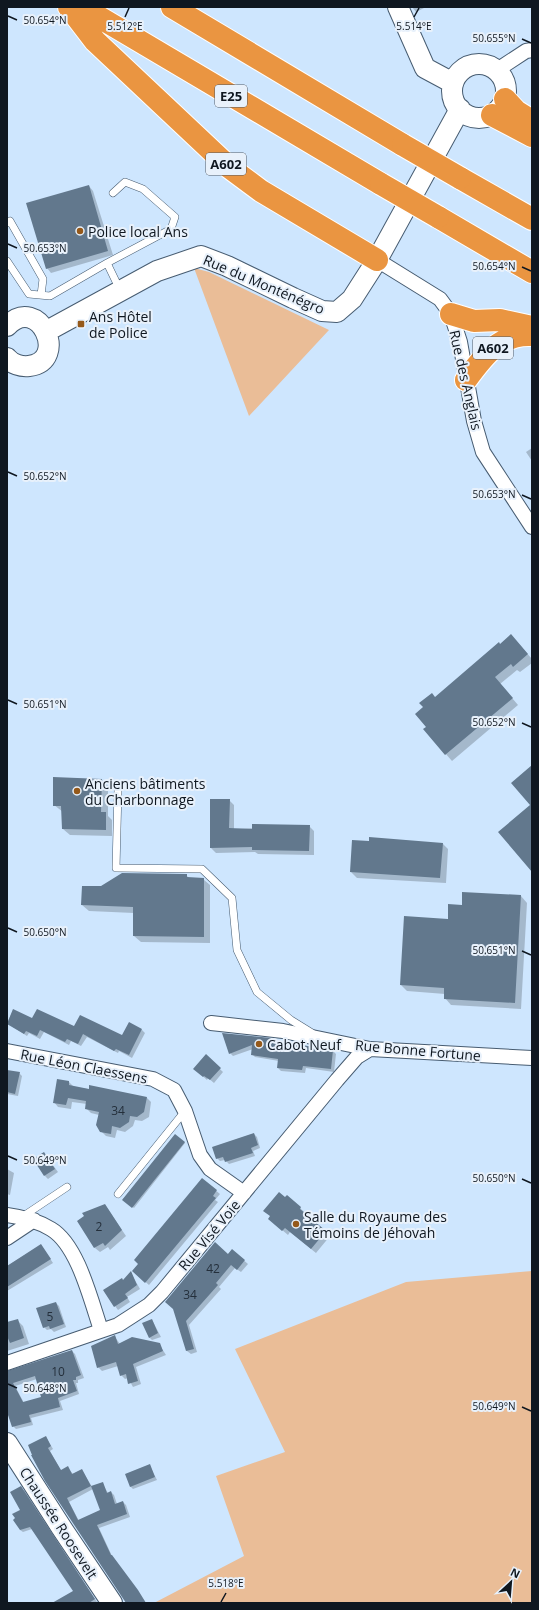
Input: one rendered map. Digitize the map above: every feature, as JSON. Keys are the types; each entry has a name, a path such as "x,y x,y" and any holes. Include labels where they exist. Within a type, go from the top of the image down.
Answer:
{"highway":[{"name":"A602","path":"69,7 95,42 230,168 261,191 377,260"},
{"name":"E25","path":"82,7 532,272"},
{"path":"172,7 403,145 532,219"},
{"path":"498,107 516,111 532,121"},
{"path":"498,107 532,136"},
{"name":"A602","path":"451,314 474,321 500,320 532,327"},
{"name":"A602","path":"466,380 485,354 507,338 525,334 532,335"}],"street":[{"path":"398,7 425,68 453,83"},
{"path":"497,70 526,51 532,50"},
{"path":"470,65 484,65 497,70 504,81 506,90 498,107 476,117 467,115 454,101 452,92 453,83 462,70 470,65"},
{"path":"377,260 460,109"},
{"name":"Rue du Monténégro","path":"47,331 157,271 201,256 227,266 322,311 337,312 352,299 377,260"},
{"name":"Rue des Anglais","path":"377,260 440,299 451,314 460,342 474,421 483,452 532,527"},
{"path":"7,358 17,365 30,366 44,357 48,349 49,341 47,331 41,324 34,320 26,318 9,319"},
{"name":"Rue Bonne Fortune","path":"211,1023 283,1031 370,1049 532,1058"},
{"name":"Rue Visé Voie","path":"7,1363 118,1325 149,1305 357,1057 370,1049"},
{"name":"Rue Léon Claessens","path":"7,1051 153,1079 174,1090 185,1111 200,1155 210,1169 244,1193"},
{"path":"7,1214 27,1219 53,1229 75,1254 101,1330"},
{"path":"7,1238 27,1219"},
{"name":"Chaussée Roosevelt","path":"7,1443 61,1528 112,1603"}],"lane":[{"path":"7,261 29,294 50,296 107,263 171,229 175,217 143,189 125,182 113,193"},
{"path":"7,223 10,221 43,279 41,295"},
{"path":"107,263 120,290"},
{"path":"118,790 116,868 202,869 232,898 237,950 257,992 291,1020 321,1038"},
{"path":"118,1194 185,1111"},
{"path":"27,1219 67,1187"}],"shaded area":[{"path":"194,268 209,272 329,330 249,416"},
{"path":"532,1271 532,1603 154,1603 244,1556 216,1476 285,1452 235,1349 406,1282"}],"building":[{"path":"89,185 108,251 46,269 26,203"},
{"path":"511,634 528,654 513,667 511,664 495,677 513,698 445,755 423,729 426,727 415,714 423,707 419,703 432,693 435,697 499,642 500,644"},
{"path":"532,765 532,872 498,832 530,805 511,783"},
{"name":"Anciens bâtiments du Charbonnage","path":"53,777 102,779 101,812 106,812 106,830 62,829 61,806 53,806"},
{"path":"210,799 230,799 229,828 252,829 252,824 310,825 309,851 252,850 252,847 210,848"},
{"path":"369,837 443,843 440,878 350,872 352,840 369,841"},
{"path":"122,873 187,874 187,877 204,878 204,937 133,936 133,907 81,905 82,886 101,886"},
{"path":"462,892 521,895 515,1003 444,999 444,988 400,985 404,916 448,919 448,904 462,905"},
{"path":"13,1009 32,1018 37,1009 74,1026 80,1015 122,1035 129,1022 142,1029 129,1055 116,1049 114,1051 83,1034 78,1044 67,1039 65,1042 40,1030 37,1036 26,1031 24,1034 7,1024"},
{"path":"222,1033 271,1038 270,1040 333,1050 331,1069 303,1066 302,1070 277,1068 278,1059 251,1055 252,1045 229,1054"},
{"path":"206,1054 221,1068 210,1080 204,1076 203,1077 193,1069"},
{"path":"7,1070 20,1072 15,1094 7,1092"},
{"path":"57,1079 69,1081 69,1085 89,1089 89,1085 147,1097 144,1112 137,1117 130,1116 129,1122 120,1128 112,1126 111,1134 100,1132 96,1125 99,1112 85,1109 86,1101 68,1098 66,1105 53,1103"},
{"path":"254,1133 258,1145 251,1148 253,1153 225,1162 223,1157 216,1159 212,1147"},
{"path":"175,1134 185,1142 132,1208 122,1200"},
{"path":"44,1152 55,1169 44,1176 33,1159"},
{"path":"202,1178 217,1190 213,1196 216,1198 145,1283 132,1271 138,1264 134,1260"},
{"name":"Salle du Royaume des Témoins de Jéhovah","path":"279,1192 285,1197 287,1195 301,1207 300,1209 326,1231 311,1249 285,1228 282,1231 268,1219 270,1216 263,1211"},
{"path":"105,1204 122,1230 105,1246 103,1243 94,1248 77,1221 84,1216 82,1213"},
{"path":"215,1242 228,1254 232,1249 245,1260 237,1270 231,1265 216,1283 218,1285 186,1321 194,1349 186,1351 173,1309 165,1302"},
{"path":"41,1244 51,1259 7,1287 7,1266"},
{"path":"131,1271 137,1285 125,1294 128,1298 114,1307 103,1290 122,1278 123,1280"},
{"path":"56,1302 64,1324 50,1329 49,1326 43,1328 36,1308"},
{"path":"18,1319 24,1338 10,1343 7,1336 7,1322"},
{"path":"152,1319 158,1333 149,1338 142,1323"},
{"path":"115,1335 118,1344 132,1337 160,1343 163,1351 133,1364 138,1381 128,1384 126,1374 120,1376 116,1362 97,1368 91,1346"},
{"path":"72,1350 81,1375 76,1377 76,1380 73,1380 77,1391 58,1398 60,1407 29,1415 31,1422 12,1427 7,1412 7,1371","holes":["35,1376 41,1397 23,1402 13,1383"]},
{"path":"46,1436 51,1446 48,1448 61,1470 68,1466 72,1474 82,1469 91,1486 103,1482 107,1493 111,1491 115,1504 123,1501 127,1514 97,1525 111,1555 146,1603 126,1603 45,1481 31,1455 28,1445","holes":["91,1486 100,1510 78,1520 67,1498"]},
{"path":"150,1464 155,1477 130,1487 125,1474"},
{"path":"21,1486 95,1599 89,1603 52,1603 73,1591 30,1527 20,1530 13,1520 15,1518 12,1514 20,1510 10,1492"}],"place":[{"name":"Police local Ans","path":"80,231"},
{"name":"Ans Hôtel de Police","path":"81,324"},
{"name":"Anciens bâtiments du Charbonnage","path":"77,791"},
{"name":"Cabot Neuf","path":"259,1044"},
{"name":"Salle du Royaume des Témoins de Jéhovah","path":"296,1224"}]}
